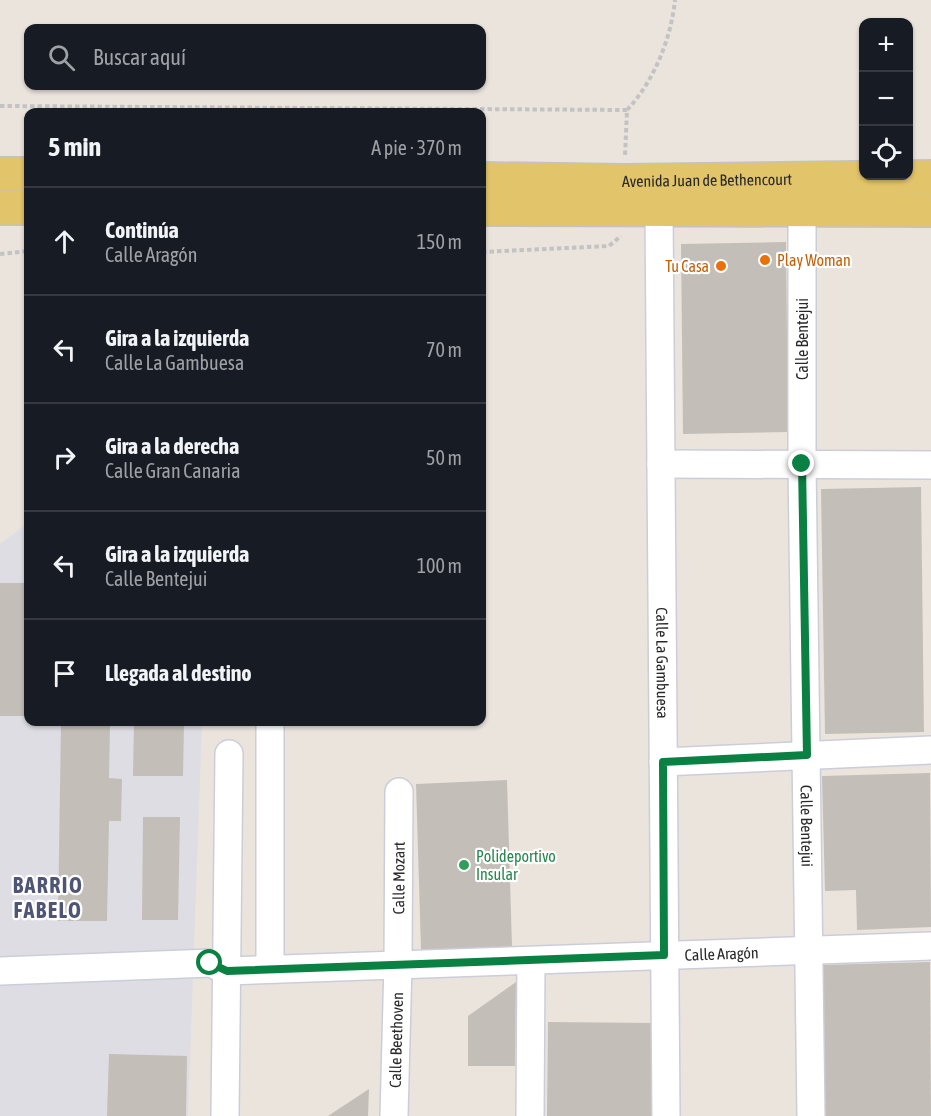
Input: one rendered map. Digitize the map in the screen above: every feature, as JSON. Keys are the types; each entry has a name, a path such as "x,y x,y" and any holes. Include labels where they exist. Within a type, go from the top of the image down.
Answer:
{"main road":[{"path":"0,174 24,174"},
{"name":"Avenida Juan de Bethencourt","path":"486,179 624,182 931,177"},
{"path":"0,208 24,208"},
{"name":"Avenida Juan de Bethencourt","path":"486,209 931,210"}],"street":[{"name":"Calle La Gambuesa","path":"659,210 666,1116"},
{"name":"Calle Bentejui","path":"802,211 802,464 811,1116"},
{"path":"661,464 931,465"},
{"path":"270,726 270,969"},
{"path":"663,762 931,750"},
{"path":"225,1116 230,754"},
{"name":"Calle Mozart","path":"398,964 399,792"},
{"name":"Calle Aragón","path":"0,971 210,963 227,971 931,945"},
{"path":"530,1116 531,961"},
{"name":"Calle Beethoven","path":"394,1116 398,964"}],"path":[{"path":"624,182 627,110 638,99 660,58 674,18 675,0"},
{"path":"0,105 376,108"},
{"path":"486,109 627,110"},
{"path":"486,252 609,246 622,235"},
{"path":"0,254 24,251"}],"shaded area":[{"path":"24,526 24,726 202,726 188,1116 0,1116 0,544"}],"building":[{"path":"786,242 788,432 683,434 681,244"},
{"path":"921,487 924,732 825,734 821,489"},
{"path":"0,583 24,583 24,716 0,716"},
{"path":"61,726 110,726 109,778 122,779 121,821 109,821 107,921 58,921"},
{"path":"134,726 184,726 183,776 133,776"},
{"path":"930,773 931,927 857,930 856,890 825,891 822,776"},
{"name":"Polideportivo Insular","path":"507,780 512,947 421,950 416,784"},
{"path":"143,817 180,817 178,920 142,920"},
{"path":"930,962 931,1116 825,1116 822,965"},
{"path":"516,982 515,1066 468,1066 468,1016"},
{"path":"548,1022 656,1023 655,1116 547,1116"},
{"path":"109,1054 187,1056 186,1116 107,1116"},
{"path":"369,1089 368,1116 328,1116"}],"place":[{"name":"Play Woman","path":"765,260"},
{"name":"Tu Casa","path":"721,266"},
{"name":"Polideportivo Insular","path":"464,865"}],"district":[{"name":"BARRIO FABELO","path":"48,898"}],"route":[{"path":"210,963 227,971 664,955 663,762 807,755 802,464"}]}
